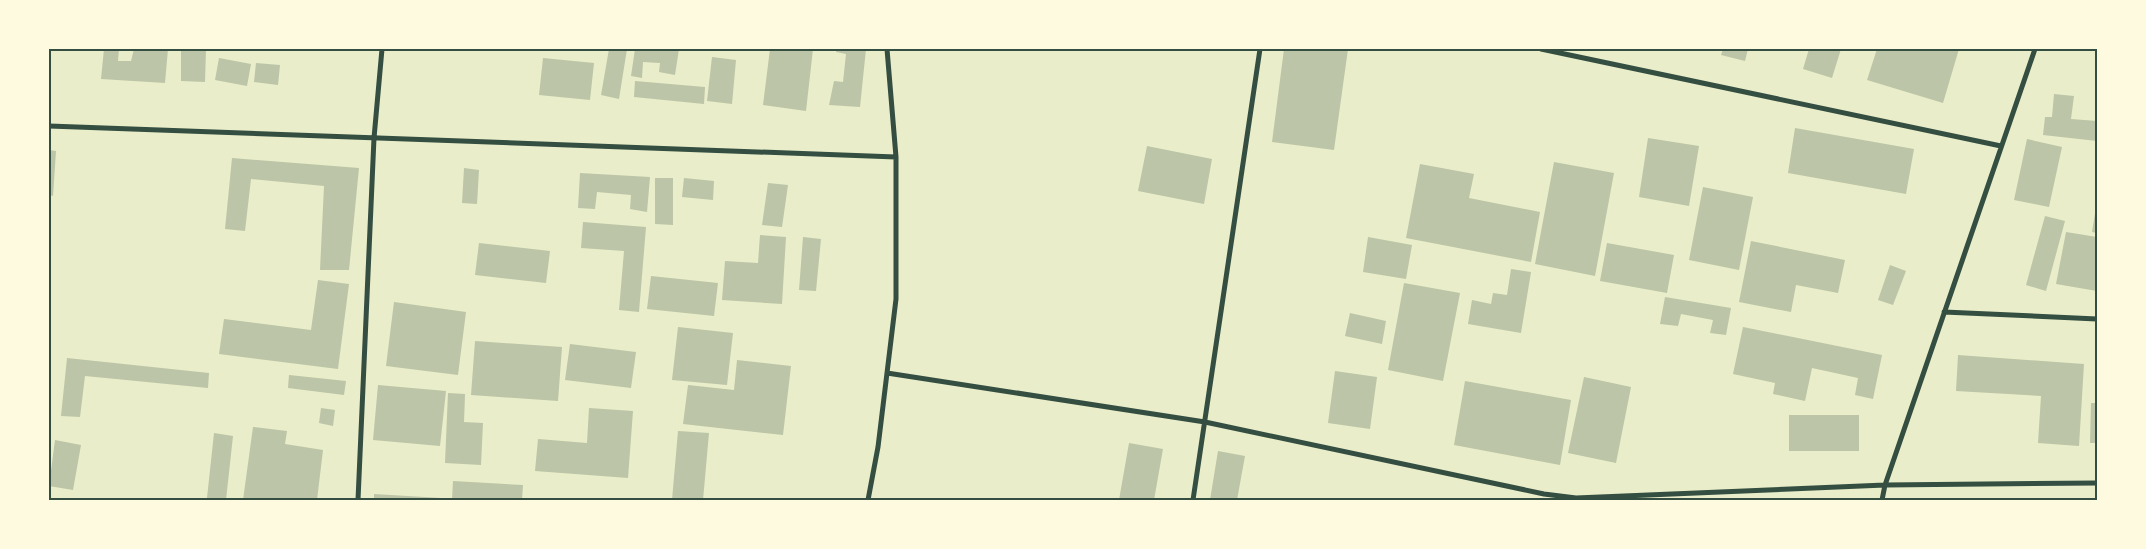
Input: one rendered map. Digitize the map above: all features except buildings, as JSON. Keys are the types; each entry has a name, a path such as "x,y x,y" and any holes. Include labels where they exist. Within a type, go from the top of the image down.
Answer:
{"street":[{"path":"358,500 374,138 382,49"},
{"path":"868,500 878,447 896,299 896,157 888,49"},
{"path":"1193,500 1260,49"},
{"path":"1542,49 2001,146"},
{"path":"1882,500 1885,485 2035,49"},
{"path":"49,126 896,157"},
{"path":"1944,312 2097,319"},
{"path":"887,373 1205,422 1544,494 1576,498 1885,485 2097,483"}]}
